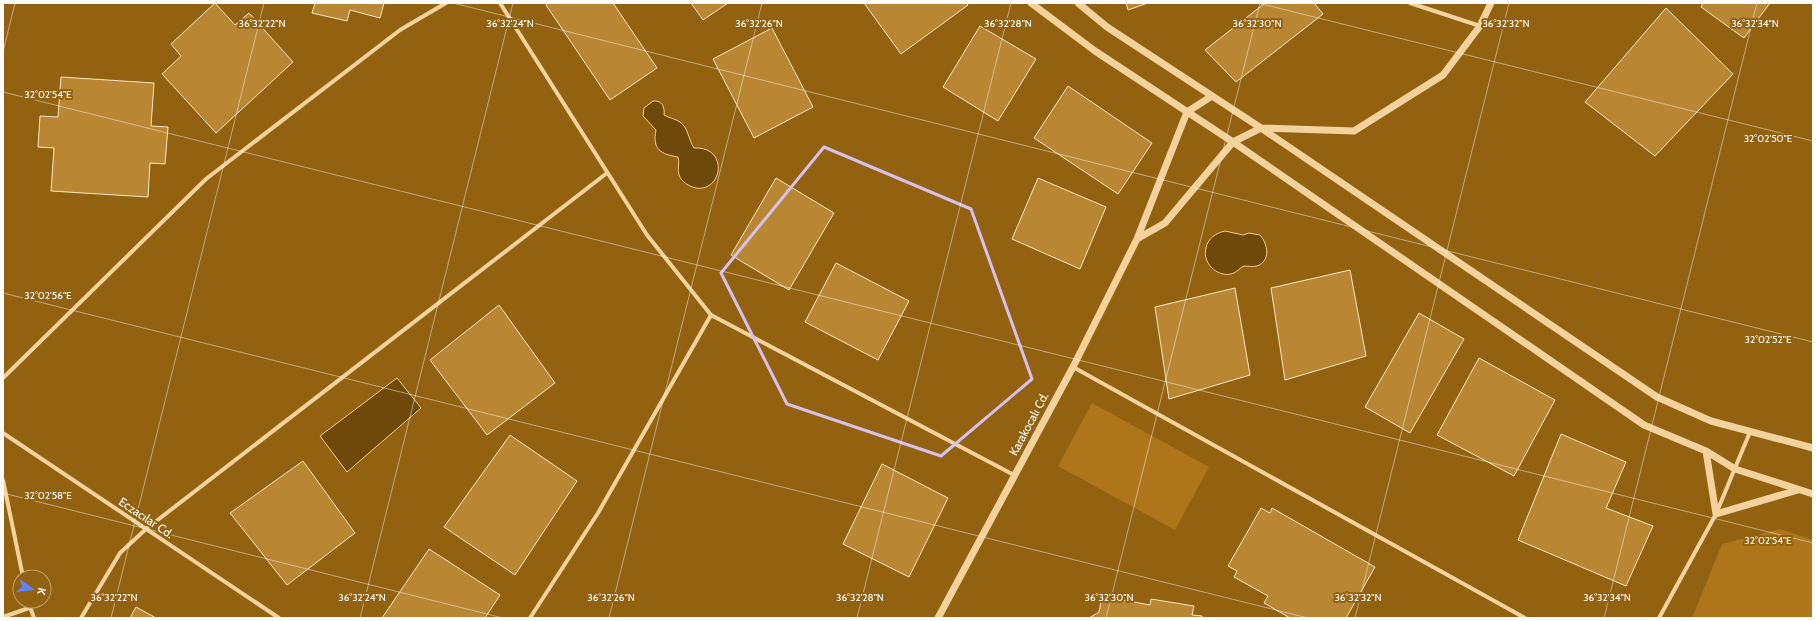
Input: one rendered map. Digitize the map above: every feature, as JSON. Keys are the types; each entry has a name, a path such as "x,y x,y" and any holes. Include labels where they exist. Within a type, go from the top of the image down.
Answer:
{"street":[{"path":"3,378 206,179 400,30 446,3"},
{"path":"500,3 647,235 711,316 1014,475"},
{"path":"1031,3 1095,51 1233,142 1644,425 1706,451 1736,469 1813,494"},
{"path":"1078,3 1106,27 1261,128 1657,397 1711,421 1813,448"},
{"path":"1410,3 1480,26"},
{"path":"1137,239 1165,223 1233,142 1261,128 1354,131 1443,75 1480,26 1491,3"},
{"path":"1187,112 1212,96"},
{"name":"Karakocalı Cd.","path":"938,618 1073,367 1137,239 1187,112"},
{"path":"81,618 120,553 146,530 607,173"},
{"path":"530,618 598,513 711,316"},
{"path":"1073,367 1525,618"},
{"path":"1659,618 1716,514 1736,469 1750,432"},
{"name":"Eczacılar Cd.","path":"3,433 146,530 280,618"},
{"path":"1706,451 1716,514"},
{"path":"3,480 21,569"},
{"path":"1716,514 1798,490"},
{"path":"3,617 26,609"},
{"path":"30,609 34,618"}],"highlighted area":[{"path":"824,147 971,209 1032,379 941,456 787,404 721,273"}],"shaded area":[{"path":"653,101 661,103 664,109 664,115 678,121 683,125 694,148 705,149 713,154 717,161 718,169 716,177 712,183 705,187 696,188 690,186 682,180 679,175 678,157 659,150 655,142 656,130 643,116 644,108"},
{"path":"1225,231 1243,235 1249,233 1260,235 1265,243 1267,252 1261,264 1257,266 1244,266 1231,274 1221,273 1212,268 1206,259 1205,254 1207,244 1213,236"},
{"path":"397,378 421,408 347,472 320,436"},
{"path":"1092,403 1209,467 1175,530 1058,466"},
{"path":"1780,529 1813,540 1813,618 1692,618 1722,544"}],"building":[{"path":"215,3 235,25 249,13 293,62 216,133 162,74 181,56 171,44"},
{"path":"315,3 384,3 380,18 350,10 347,21 312,13"},
{"path":"548,3 613,3 657,68 610,100 546,5"},
{"path":"691,3 728,3 703,20"},
{"path":"864,3 966,3 968,5 901,54"},
{"path":"1126,3 1148,3 1128,10"},
{"path":"1265,3 1314,3 1323,14 1236,82 1205,50"},
{"path":"1703,3 1770,3 1744,38 1701,7"},
{"path":"1666,8 1733,74 1655,156 1585,102"},
{"path":"980,26 1036,59 998,121 943,87"},
{"path":"772,28 813,107 754,138 713,59"},
{"path":"61,77 154,83 151,126 168,127 165,164 150,163 148,197 51,191 54,148 38,147 40,116 58,117"},
{"path":"1068,86 1152,143 1118,194 1034,138"},
{"path":"776,178 834,213 789,290 731,255"},
{"path":"1038,178 1106,207 1080,269 1012,239"},
{"path":"836,263 909,301 878,360 805,322"},
{"path":"1350,270 1366,356 1285,380 1271,288"},
{"path":"1235,288 1250,375 1169,399 1155,307"},
{"path":"499,305 555,383 487,435 430,360"},
{"path":"1419,313 1464,339 1410,433 1365,407"},
{"path":"1479,358 1555,400 1514,476 1437,435"},
{"path":"1561,434 1626,462 1606,508 1653,526 1626,586 1518,540"},
{"path":"510,435 577,481 515,575 444,527"},
{"path":"303,461 355,533 287,585 230,513"},
{"path":"882,464 948,498 909,577 843,544"},
{"path":"1261,508 1270,513 1272,508 1375,567 1346,618 1290,618 1264,603 1268,596 1234,577 1237,571 1228,566"},
{"path":"429,549 500,595 485,618 382,618"},
{"path":"1102,596 1150,605 1151,599 1194,606 1192,615 1202,616 1202,618 1089,618 1099,612"},
{"path":"136,607 156,618 130,618"}]}
